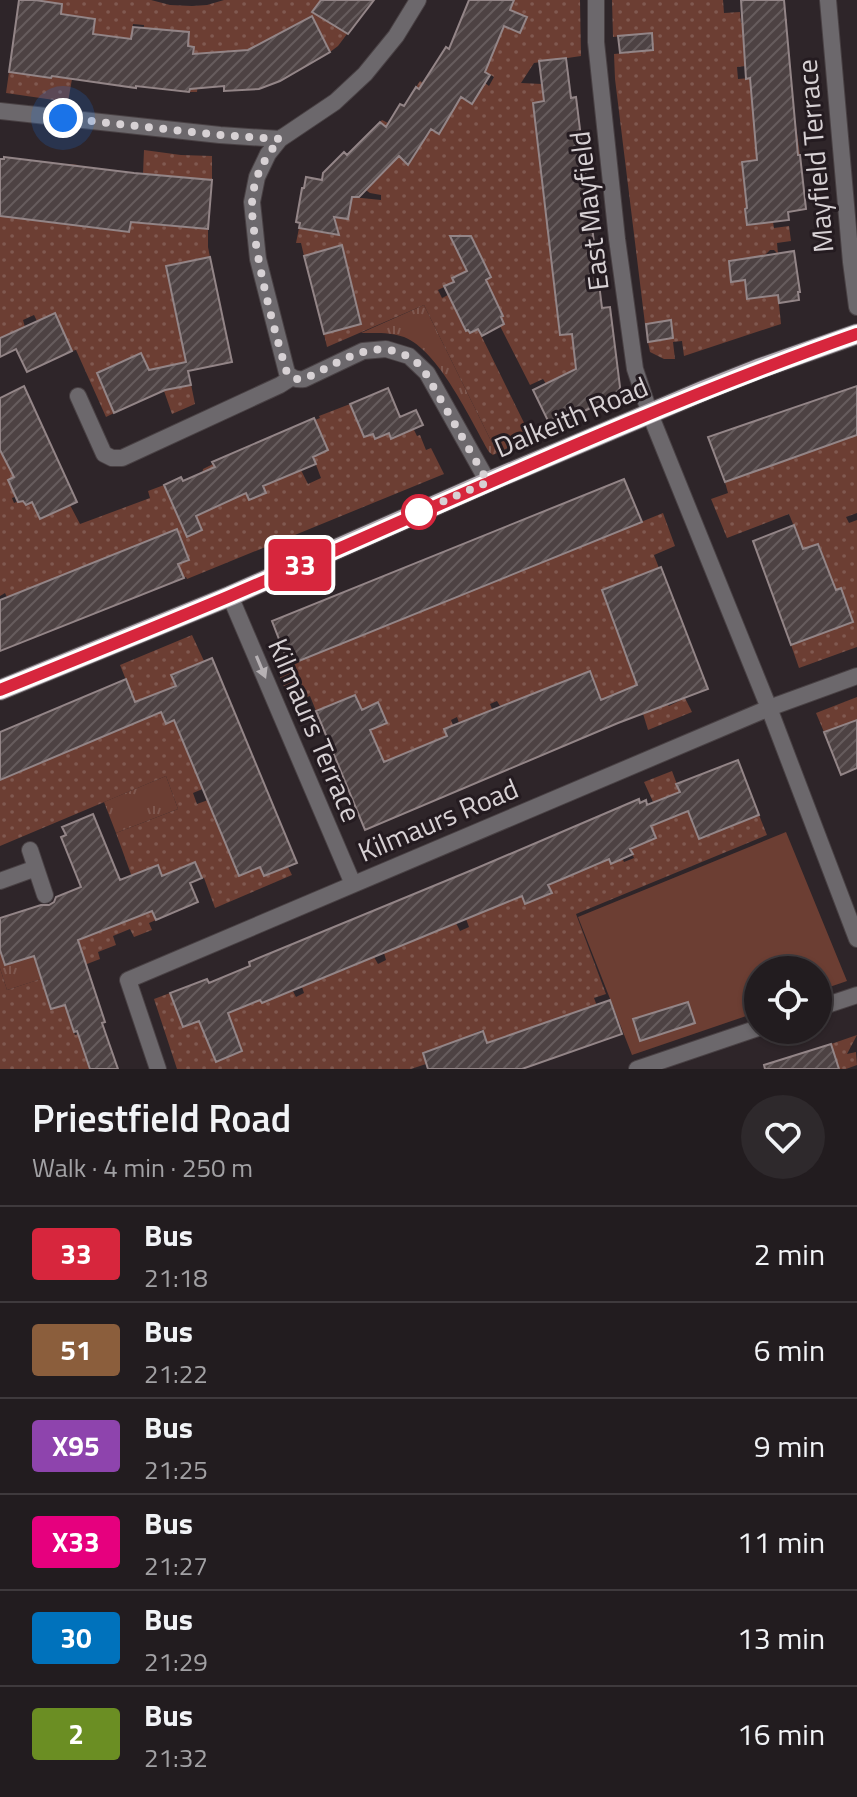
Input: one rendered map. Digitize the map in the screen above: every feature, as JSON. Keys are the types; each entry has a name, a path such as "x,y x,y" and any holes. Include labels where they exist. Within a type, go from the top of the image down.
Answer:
{"main road":[{"name":"Dalkeith Road","path":"0,690 230,596 488,482 758,369 857,334"}],"street":[{"path":"418,0 396,36 357,82 335,102 280,139 268,154 257,177 252,202 258,259 287,373 291,378 304,379 363,351 375,349 409,356 427,373 488,482"},
{"name":"East Mayfield","path":"596,0 596,42 617,239 635,369 857,939"},
{"name":"Mayfield Terrace","path":"828,0 857,307"},
{"path":"0,111 280,139"},
{"path":"78,396 104,454 122,458 291,378"},
{"name":"Kilmaurs Terrace","path":"230,596 353,884"},
{"name":"Kilmaurs Road","path":"158,1069 128,980 769,708 857,676"},
{"path":"30,850 45,895"},
{"path":"0,881 36,868"},
{"path":"832,1003 857,995"},
{"path":"637,1069 744,1033"}],"green space":[{"path":"35,0 151,0 192,6 224,0 321,0 315,10 347,34 330,52 320,34 262,63 242,51 198,82 197,92 189,92 194,47 188,46 189,32 169,30 151,43 146,87 136,86 144,25 133,24 131,39 93,34 95,19 84,17 75,79 72,79 68,102 6,93 9,72 52,78 62,4"},
{"path":"514,0 580,0 581,56 534,63 521,83 542,84 544,101 533,103 560,335 572,334 576,369 546,384 543,379 530,385 500,326 504,324 503,315 486,280 491,277 471,236 451,237 468,270 452,277 454,282 438,290 442,298 450,294 466,330 470,333 478,329 531,437 497,453 424,305 327,347 324,334 361,324 355,300 329,274 348,269 343,251 323,251 304,256 301,243 296,243 299,228 333,235 336,217 348,219 352,197 381,200 381,195 370,193 349,178 399,156 407,164 413,157 409,153 411,151 380,122 382,120 388,123 391,119 424,140 431,129 439,133 445,124 440,102 416,87 420,81 423,83 427,76 472,104 485,83 489,86 494,77 478,67 504,26 520,33 526,16 510,10"},
{"path":"612,0 723,0 724,13 740,12 741,23 787,19 787,23 743,27 745,59 789,56 789,61 737,67 738,79 750,78 755,130 796,126 800,155 742,162 757,207 745,209 747,225 773,222 774,228 789,226 791,241 777,243 778,254 770,250 765,255 729,261 731,281 745,280 748,299 778,295 781,324 684,356 682,341 673,342 675,359 664,359 650,352 648,342 673,337 670,321 645,324 614,54 653,50 652,33 613,37"},
{"path":"144,150 212,156 212,180 144,174 150,224 208,229 210,257 167,266 195,404 172,414 164,391 159,393 141,354 114,413 106,417 76,350 72,351 54,313 37,321 34,315 23,320 25,327 0,338 0,216 69,179 70,164 78,165 69,224 87,227 90,213 114,230 129,232 138,174 143,174"},
{"path":"424,305 497,453 493,455 429,356 404,337 361,333"},
{"path":"350,404 364,437 389,433 392,439 413,428 417,436 420,435 426,450 431,448 444,474 187,579 178,564 189,560 182,542 166,534 7,597 5,593 0,596 0,450 55,458 8,480 15,497 12,498 14,503 23,499 26,505 32,502 40,519 70,505 80,524 150,498 148,491 164,485 187,537 202,530 196,516 203,469 213,464 228,497 246,449 301,470 308,484 321,478 313,457 328,450 315,420"},
{"path":"857,435 857,513 846,517 849,523 857,520 857,647 799,668 791,645 853,622 840,588 817,597 824,558 819,544 803,549 789,514 727,538 711,499 728,493 725,482"},
{"path":"663,513 675,546 654,555 659,568 602,590 608,607 617,603 670,641 627,658 633,674 669,706 685,698 692,712 648,730 641,707 603,702 590,671 565,681 522,734 509,703 500,706 497,701 490,704 492,709 484,713 490,727 475,733 469,719 459,723 457,717 451,720 453,725 444,729 456,760 399,756 390,760 366,784 349,792 338,762 376,745 369,727 377,703 363,712 355,695 316,711 310,696 291,703 277,670"},
{"path":"192,635 204,661 171,675 176,686 154,695 166,724 188,715 224,780 193,793 197,804 208,800 264,876 288,867 292,875 215,908 195,862 162,876 137,874 156,920 149,923 152,930 134,937 130,929 113,936 116,945 98,952 100,959 87,964 87,967 42,982 51,1009 65,1005 75,1035 104,1026 105,1031 80,1040 90,1069 0,1069 0,968 7,990 74,968 61,925 145,913 116,833 178,809 166,776 0,846 0,780 142,720 120,665"},
{"path":"857,697 857,720 824,732 816,713"},
{"path":"672,771 683,800 708,815 692,822 699,838 759,815 767,835 576,914 606,994 594,998 597,1006 487,1043 482,1030 472,1034 476,1047 441,1046 423,1053 426,1064 411,1069 177,1069 154,999 170,993 183,1027 212,1015 211,1050 215,1061 242,1051 228,1013 254,1003 254,984 262,1003 293,991 296,997 304,993 302,987 333,974 325,955 345,970 374,957 378,964 386,960 384,953 456,923 460,931 469,927 466,919 522,896 525,904 552,894 548,884 620,854 624,862 634,858 630,849 656,838 651,826 674,816 666,797 653,802 644,782"},
{"path":"166,776 178,809 116,833 104,802"},
{"path":"786,832 847,981 832,986 832,956 744,956 744,1017 632,1055 578,917"},
{"path":"68,945 75,968 7,990 0,968 0,950 6,965"},
{"path":"857,1035 847,1054 856,1052 857,1065 836,1069 832,1044"}],"building":[{"path":"19,0 62,4 61,14 95,19 93,34 131,39 133,27 189,32 188,46 194,47 193,54 248,50 312,16 330,52 280,81 259,89 224,91 224,86 190,89 189,92 9,72"},
{"path":"321,0 374,0 348,34 312,12"},
{"path":"469,0 514,0 510,10 527,17 520,33 504,26 485,72 490,75 472,104 461,97 439,134 431,129 408,165 399,156 359,197 352,197 348,219 334,217 339,235 299,228 300,223 296,222 306,177 322,180 323,173 344,152 347,155 380,122 386,127 400,104 404,106 416,87 419,89 446,47 449,49"},
{"path":"741,0 784,0 806,209 788,212 789,220 747,225 742,162 757,160 750,78 746,79"},
{"path":"652,33 653,50 620,53 618,36"},
{"path":"566,58 571,98 576,97 602,308 610,307 620,387 618,395 551,427 533,390 576,369 572,334 560,335 533,103 544,101 539,61"},
{"path":"0,159 212,180 208,229 131,222 129,232 0,216"},
{"path":"450,236 471,236 491,277 486,280 504,324 482,336 478,329 470,333 466,331 444,286 467,271"},
{"path":"342,245 361,324 324,334 304,256"},
{"path":"794,251 799,300 779,303 778,295 747,299 745,280 731,282 729,261"},
{"path":"210,257 232,362 188,371 191,385 165,390 114,413 97,373 141,353 149,370 186,362 166,266"},
{"path":"55,313 72,351 27,372 16,349 0,357 0,338"},
{"path":"671,320 673,338 648,342 646,324"},
{"path":"24,386 77,502 40,519 32,502 26,505 23,501 18,502 8,480 14,477 0,450 0,398"},
{"path":"857,386 857,435 725,482 708,437"},
{"path":"388,388 400,417 416,410 423,425 391,439 389,433 375,439 373,434 364,437 350,404"},
{"path":"314,418 328,450 313,457 316,464 263,486 266,493 249,500 246,493 196,516 202,530 187,537 164,485 181,477 183,481 215,467 212,462"},
{"path":"624,479 642,522 289,665 272,621"},
{"path":"794,525 803,549 818,544 836,590 841,588 853,622 791,645 753,541"},
{"path":"177,529 189,560 178,564 184,578 0,651 0,600"},
{"path":"661,567 708,689 618,723 365,830 316,711 355,695 362,710 378,702 387,723 370,730 384,762 447,736 444,729 590,671 601,700 637,685 602,590"},
{"path":"212,658 297,863 264,876 260,867 239,876 174,720 166,724 161,712 0,780 0,732 126,679 135,702 176,686 171,675"},
{"path":"857,720 857,768 841,775 824,732"},
{"path":"738,760 759,815 699,839 688,811 651,826 656,838 630,849 633,854 611,864 609,859 548,885 552,893 525,904 522,896 262,1003 260,1000 228,1013 242,1051 216,1062 199,1021 183,1027 170,993 207,979 209,983 250,966 249,962 639,799 640,803 646,800 647,805 680,792 676,784"},
{"path":"93,814 120,880 158,865 162,876 195,862 202,878 190,883 198,902 156,920 152,911 78,940 118,1069 90,1069 65,1005 51,1009 34,956 5,965 0,950 0,918 49,905 56,897 81,887 61,837 66,835 62,827"},
{"path":"610,1000 622,1034 522,1069 428,1069 423,1053 483,1031 487,1043"},
{"path":"688,1002 695,1023 640,1041 633,1019"},
{"path":"831,1044 839,1069 765,1069 764,1065"}],"bus line":[{"name":"33","path":"0,690 230,596 705,390 857,334"}],"route":[{"path":"63,118 280,139 268,154 257,177 252,216 258,259 287,373 291,378 304,379 363,351 375,349 399,352 422,367 488,482 419,512"}]}
